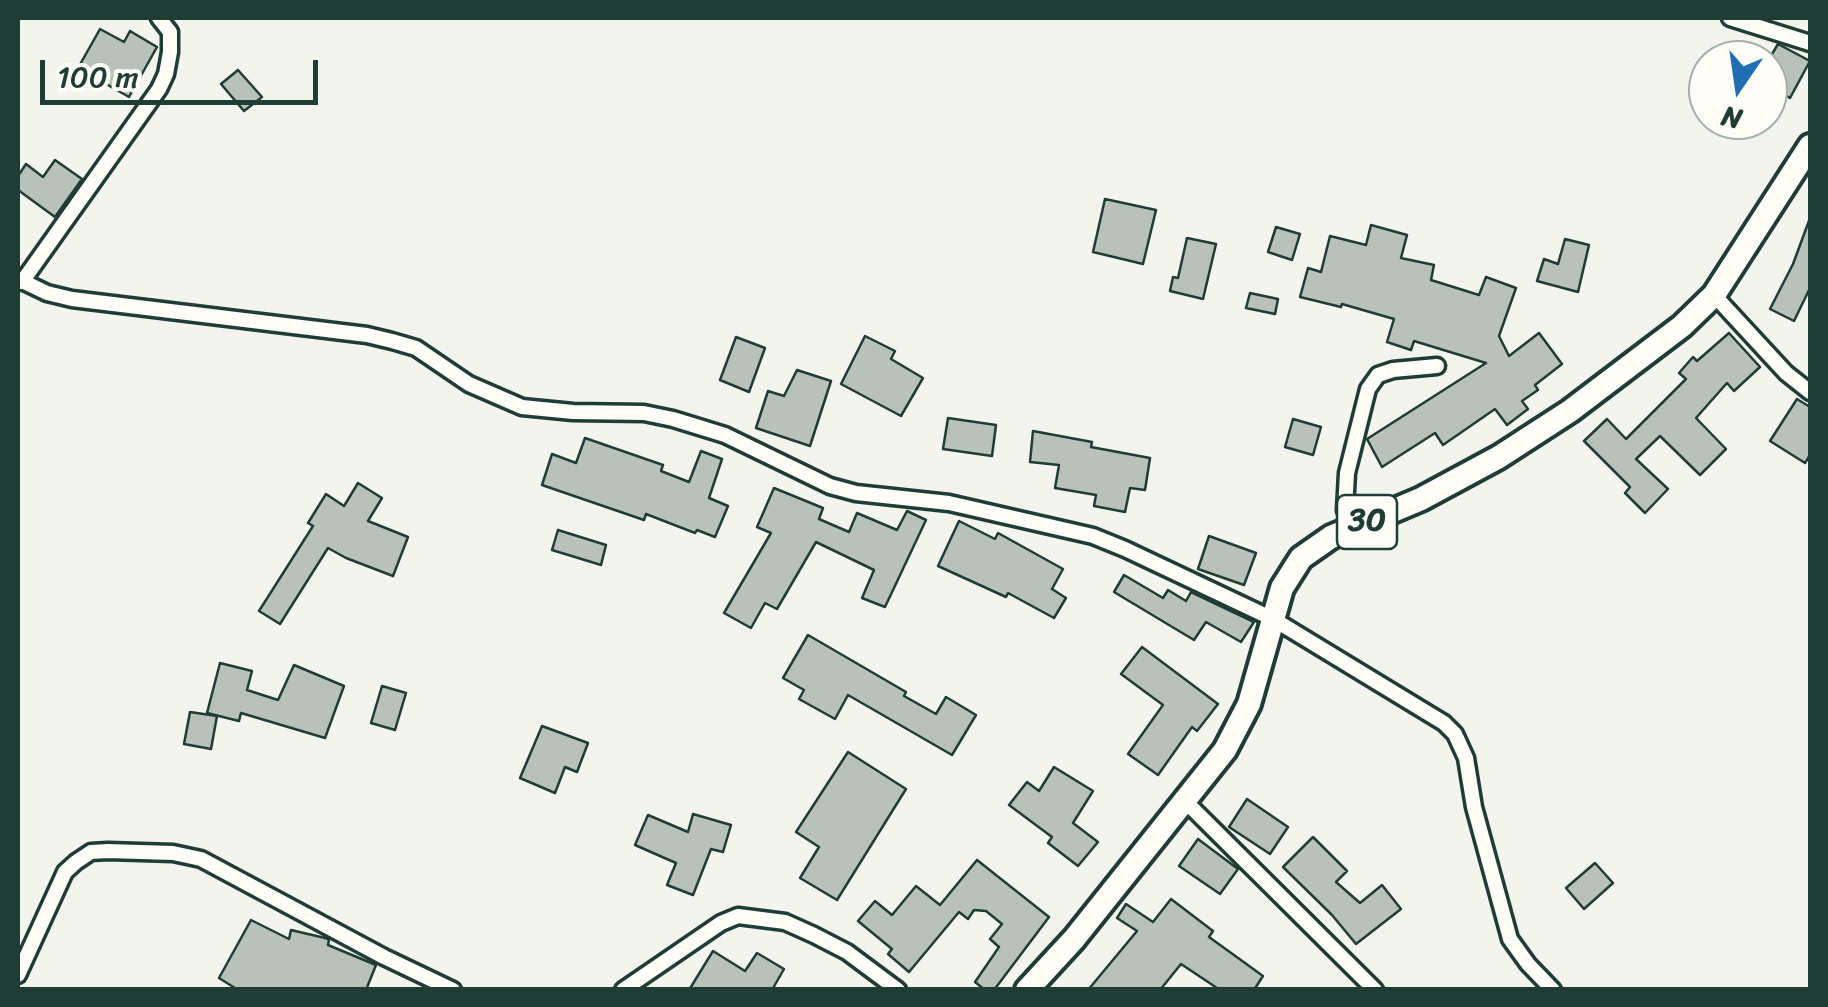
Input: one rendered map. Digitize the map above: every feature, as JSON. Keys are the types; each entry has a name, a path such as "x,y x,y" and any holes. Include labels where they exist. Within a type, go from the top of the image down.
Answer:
{"highway":[{"name":"30","path":"1026,990 1074,939 1224,750 1249,704 1282,588 1301,558 1331,537 1421,499 1500,457 1682,326 1714,295 1810,146"}],"street":[{"path":"159,18 170,32 166,74 159,90 20,280 72,299 367,334 416,348 469,384 522,407 644,413 673,419 725,436 830,486 856,493 949,502 1093,536 1272,618 1444,723 1455,734 1466,758 1482,840 1510,939 1553,990"},
{"path":"1730,18 1810,43"},
{"path":"1714,295 1786,373 1810,392"},
{"path":"1352,528 1346,510 1346,483 1368,389 1378,375 1393,370 1437,366"},
{"path":"1186,802 1374,990"},
{"path":"18,976 65,872 76,862 91,852 108,850 173,852 201,859 453,990"},
{"path":"623,990 738,916 785,922 814,935 846,952 898,990"}],"building":[{"path":"100,29 124,42 130,31 157,47 129,97 78,68"},
{"path":"1788,49 1810,61 1788,97"},
{"path":"238,70 262,97 244,111 221,84"},
{"path":"55,160 82,179 55,217 18,190 18,176 26,164 43,177"},
{"path":"1105,199 1156,210 1143,264 1093,252"},
{"path":"1810,218 1810,288 1794,321 1770,309"},
{"path":"1371,225 1407,235 1401,258 1434,265 1431,280 1479,295 1486,277 1516,288 1499,336 1509,356 1539,333 1562,364 1535,385 1538,390 1522,401 1528,409 1507,425 1495,409 1443,445 1435,433 1382,467 1367,439 1486,363 1414,341 1411,350 1387,342 1394,319 1300,297 1308,268 1321,272 1330,236 1366,245"},
{"path":"1276,227 1300,234 1292,260 1268,252"},
{"path":"1187,238 1216,244 1203,299 1170,291 1173,277 1178,278"},
{"path":"1565,239 1589,245 1578,292 1537,281 1544,259 1558,264"},
{"path":"1250,293 1278,299 1275,314 1246,308"},
{"path":"1729,333 1760,367 1734,391 1727,383 1696,418 1726,449 1700,475 1660,436 1636,459 1668,489 1645,513 1625,493 1630,487 1584,441 1607,419 1626,439 1686,379 1679,373 1693,357 1697,361"},
{"path":"865,336 895,351 891,359 923,378 901,416 841,384"},
{"path":"736,337 765,348 749,392 720,380"},
{"path":"797,370 831,381 810,446 756,428 768,391 784,396"},
{"path":"1797,399 1810,407 1810,455 1805,463 1770,441"},
{"path":"948,418 996,425 992,456 943,449"},
{"path":"1293,419 1321,427 1313,455 1285,447"},
{"path":"1033,431 1150,458 1145,490 1130,488 1125,512 1094,506 1096,495 1055,488 1059,465 1030,462"},
{"path":"585,438 663,465 661,471 689,482 701,451 722,459 709,498 728,506 715,537 646,514 644,520 542,485 552,454 576,463"},
{"path":"358,483 382,498 368,521 408,537 393,576 328,548 280,624 259,611 313,526 308,523 326,494 344,506"},
{"path":"774,488 823,508 819,519 849,532 857,513 897,530 907,511 926,520 885,607 862,598 874,570 816,542 777,609 765,603 751,628 724,613 771,533 757,527"},
{"path":"959,521 995,539 998,533 1063,569 1052,589 1066,598 1054,618 1008,593 1006,597 938,566"},
{"path":"558,530 606,545 601,565 552,550"},
{"path":"1209,536 1256,553 1244,585 1198,569"},
{"path":"1124,575 1163,598 1168,590 1186,601 1191,592 1254,622 1241,642 1206,622 1194,640 1114,592"},
{"path":"808,635 936,714 946,697 976,715 952,755 848,695 835,719 799,699 804,690 783,678"},
{"path":"1142,647 1218,704 1197,731 1192,727 1158,775 1128,754 1163,705 1121,674"},
{"path":"220,663 252,671 247,690 278,700 294,665 344,686 325,738 241,713 239,721 207,713"},
{"path":"382,686 406,693 395,730 371,723"},
{"path":"190,712 217,716 211,749 184,744"},
{"path":"542,726 588,743 577,772 565,767 555,793 520,778"},
{"path":"848,752 906,789 837,900 800,878 819,847 796,832"},
{"path":"1054,767 1093,791 1073,823 1098,842 1078,866 1048,843 1052,837 1009,805 1027,782 1039,791"},
{"path":"1247,799 1288,827 1270,854 1229,827"},
{"path":"693,814 731,825 723,852 711,849 693,895 667,885 676,863 635,845 648,815 688,832"},
{"path":"1313,837 1347,871 1336,882 1360,903 1382,885 1401,909 1356,944 1283,867"},
{"path":"1198,839 1238,869 1220,894 1179,866"},
{"path":"977,860 1049,917 994,990 985,990 975,982 999,947 990,939 1002,924 986,911 974,910 968,919 959,912 909,972 888,954 892,949 858,921 875,901 892,915 916,886 940,905"},
{"path":"1595,863 1613,883 1584,909 1566,888"},
{"path":"1171,899 1213,931 1209,937 1263,976 1254,990 1220,990 1181,964 1160,990 1088,990 1137,931 1117,918 1126,904 1153,922"},
{"path":"251,920 289,939 291,930 325,938 328,945 376,965 366,990 238,990 219,978"},
{"path":"713,951 745,971 757,953 784,969 772,990 689,990"}]}
